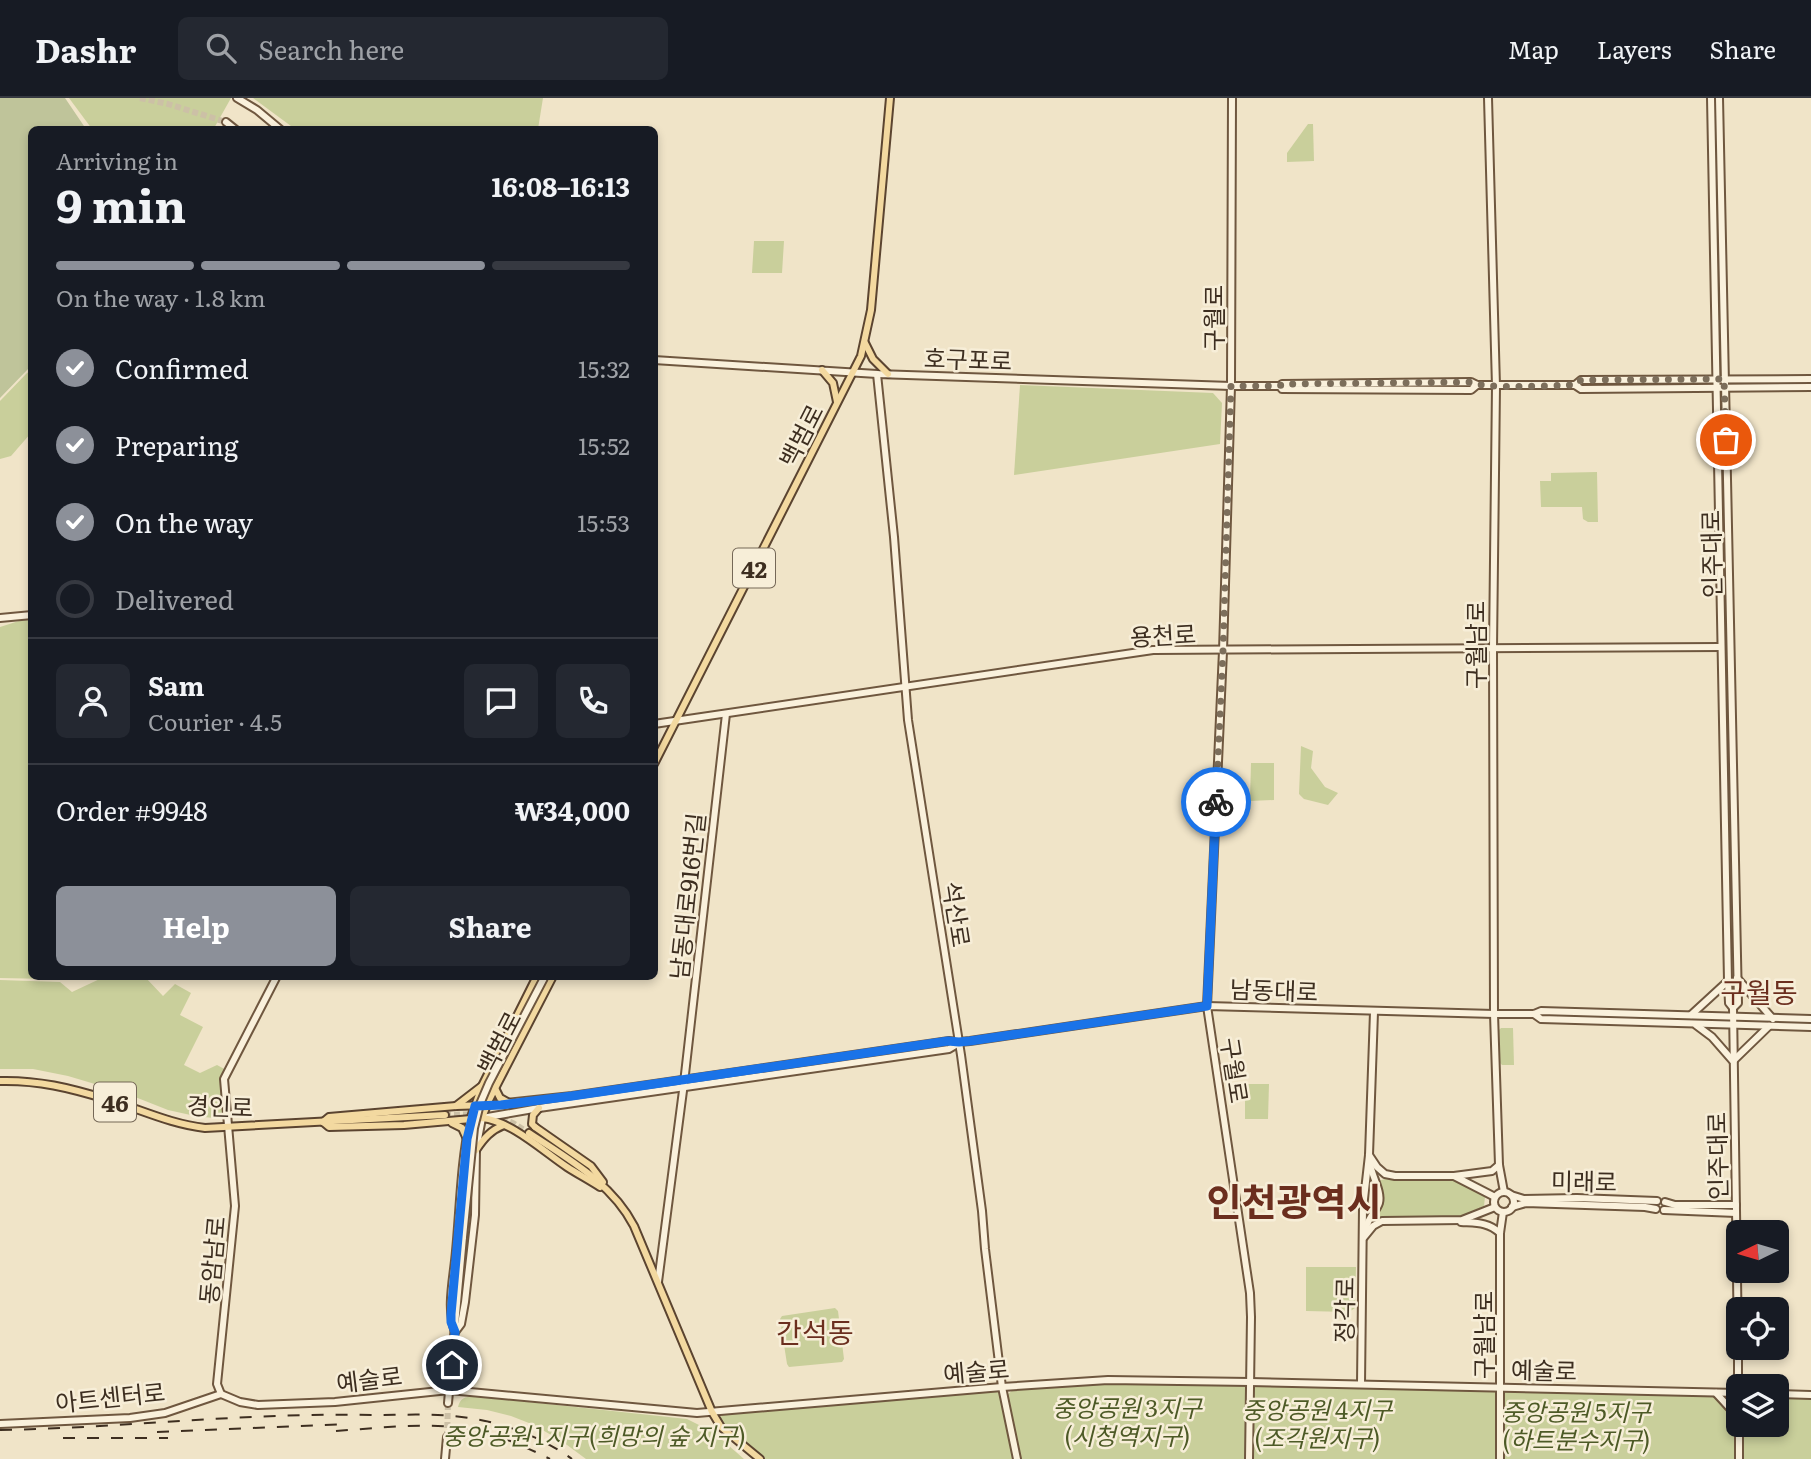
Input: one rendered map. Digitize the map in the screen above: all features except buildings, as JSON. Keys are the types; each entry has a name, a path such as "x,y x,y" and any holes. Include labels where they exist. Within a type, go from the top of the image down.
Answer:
{"main road":[{"path":"237,98 276,126"},
{"name":"백범로","path":"658,757 861,356 871,310 890,98"},
{"name":"구월로","path":"1232,98 1231,386 1223,651 1207,1006 1251,1293 1249,1459"},
{"name":"구월남로","path":"1488,98 1496,386 1493,648 1494,1014 1499,1165 1507,1194"},
{"name":"인주대로","path":"1711,98 1738,1003 1733,1008"},
{"name":"인주대로","path":"1719,98 1720,379"},
{"path":"226,122 231,126"},
{"path":"864,341 873,359 888,374"},
{"name":"호구포로","path":"658,360 877,374 1231,386 1471,382 1496,386 1575,385 1581,389 1811,387"},
{"path":"822,370 833,383 838,403"},
{"name":"석산로","path":"877,374 912,748 959,1042 1002,1387 1017,1459"},
{"name":"호구포로","path":"1575,385 1581,380 1811,379"},
{"name":"인주대로","path":"1721,388 1721,647 1728,981 1729,1003 1733,1008 1737,1297"},
{"path":"0,618 28,615"},
{"name":"용천로","path":"658,723 1153,650 1721,647"},
{"name":"남동대로916번길","path":"658,1283 726,714"},
{"path":"1737,978 1773,1019"},
{"name":"동암남로","path":"221,1394 217,1384 235,1206 224,1079 276,980"},
{"name":"백범로","path":"455,1332 451,1314 470,1120 482,1086 540,980"},
{"name":"백범로","path":"448,1403 474,1128 481,1102 541,980"},
{"name":"백범로","path":"455,1332 461,1324 475,1215 477,1150 482,1118 550,980"},
{"path":"1728,981 1691,1019 1706,1031 1733,1061 1769,1026"},
{"name":"남동대로","path":"323,1122 328,1116 445,1107 459,1103 475,1106 511,1104 684,1083 948,1041 959,1042 1207,1006 1534,1014 1541,1019 1691,1019 1811,1027"},
{"path":"1374,1012 1369,1155 1382,1172 1395,1176"},
{"name":"남동대로","path":"1733,1021 1811,1019"},
{"name":"경인로","path":"0,1082 44,1083 107,1099 174,1123 205,1128 482,1118"},
{"path":"482,1118 684,1083"},
{"path":"459,1103 482,1086"},
{"path":"495,1088 500,1098 511,1104"},
{"path":"445,1107 450,1113 448,1120 462,1128 467,1139"},
{"path":"539,1108 533,1115 532,1124 591,1166 623,1207 634,1226 712,1412 721,1427 760,1459"},
{"path":"482,1118 494,1120 528,1136 579,1167 611,1192"},
{"path":"477,1150 489,1133 504,1125"},
{"path":"528,1136 526,1132 535,1127"},
{"name":"정각로","path":"1364,1237 1371,1214 1380,1198 1372,1176 1369,1155"},
{"name":"정각로","path":"1361,1384 1363,1208 1369,1155"},
{"path":"1364,1188 1395,1176 1454,1176 1492,1171 1499,1165"},
{"path":"1454,1176 1495,1197"},
{"path":"1477,1214 1488,1205 1479,1188"},
{"path":"1507,1194 1514,1202 1512,1207 1503,1212 1499,1211 1495,1207 1495,1197 1507,1194"},
{"name":"미래로","path":"1507,1194 1524,1199 1661,1206"},
{"name":"미래로","path":"1512,1207 1526,1203 1645,1207 1675,1205 1736,1209"},
{"path":"1364,1237 1377,1223 1462,1220 1495,1207"},
{"path":"1363,1208 1388,1221"},
{"name":"구월남로","path":"1500,1459 1500,1233 1503,1212"},
{"path":"1453,1220 1483,1223 1494,1227 1500,1233"},
{"name":"예술로","path":"221,1394 240,1402 258,1405 335,1402 449,1390 657,1410 712,1412 1108,1380 1726,1393"},
{"path":"1716,1393 1726,1404"},
{"name":"아트센터로","path":"0,1424 130,1418 165,1413 221,1394"},
{"path":"1789,1394 1811,1395"},
{"path":"445,1459 447,1437"},
{"path":"1739,1437 1739,1459"}],"green space":[{"path":"0,98 65,98 84,126 28,126 28,369 0,398"},
{"path":"69,98 231,98 215,126 90,126"},
{"path":"253,98 543,98 538,126 291,126"},
{"path":"1308,124 1313,124 1314,161 1287,162 1287,153"},
{"path":"754,241 784,241 782,273 752,273"},
{"path":"27,373 28,436 11,456 0,459 0,401"},
{"path":"1020,385 1213,393 1222,403 1220,444 1014,475"},
{"path":"1597,472 1598,522 1583,519 1582,507 1541,507 1540,481 1551,481 1551,473"},
{"path":"28,619 28,979 0,978 0,627"},
{"path":"1301,746 1313,751 1311,768 1325,787 1338,793 1328,805 1304,799 1299,794"},
{"path":"1251,763 1274,763 1274,800 1250,801"},
{"path":"0,980 60,982 72,992 98,980 148,980 163,996 175,984 191,993 180,1015 203,1027 184,1065 200,1073 217,1065 228,1071 220,1080 223,1119 168,1110 125,1093 68,1076 33,1069 0,1069"},
{"path":"1501,1028 1513,1028 1514,1065 1500,1063"},
{"path":"1245,1084 1269,1084 1268,1119 1245,1119"},
{"path":"1395,1176 1454,1176 1485,1197 1484,1206 1453,1220 1388,1221 1371,1214 1378,1204 1375,1182"},
{"path":"1306,1267 1356,1267 1355,1308 1349,1312 1306,1311"},
{"path":"835,1308 838,1311 844,1359 842,1362 789,1367 780,1319 782,1316"},
{"path":"1099,1381 1242,1382 1249,1391 1250,1382 1726,1393 1726,1437 1789,1437 1789,1394 1811,1395 1811,1459 760,1459 721,1427 720,1420 722,1414 731,1411 995,1387 1005,1397 1017,1386"},
{"name":"중앙공원 1지구(희망의 숲 지구)","path":"473,1396 687,1419 713,1432 744,1459 586,1459 534,1425 487,1410 458,1407 463,1398"}],"tunnel":[{"path":"140,98 226,122"},
{"path":"445,1115 475,1114"},
{"path":"493,1116 513,1123 529,1133"},
{"path":"447,1437 448,1403"}],"railway":[{"path":"0,1430 280,1416 445,1415 483,1420 510,1428 549,1444 572,1459"},
{"path":"157,1432 346,1424"},
{"path":"336,1431 419,1426 468,1429 510,1441 550,1459"},
{"path":"63,1438 168,1438"}],"way so far":[{"path":"1216,802 1231,386 1385,382 1471,382 1496,386 1575,385 1581,380 1724,379 1726,440"}],"district":[{"name":"구월동","path":"1759,991"},
{"name":"인천광역시","path":"1294,1199"},
{"name":"간석동","path":"815,1331"}],"route":[{"path":"452,1365 455,1332 451,1314 460,1211 469,1126 475,1106 572,1096 1207,1006 1216,802"}],"park label":[{"name":"중앙공원 3지구 (시청역지구)","path":"1127,1420"},
{"name":"중앙공원 4지구 (조각원지구)","path":"1317,1422"},
{"name":"중앙공원 5지구 (하트분수지구)","path":"1576,1424"}]}
